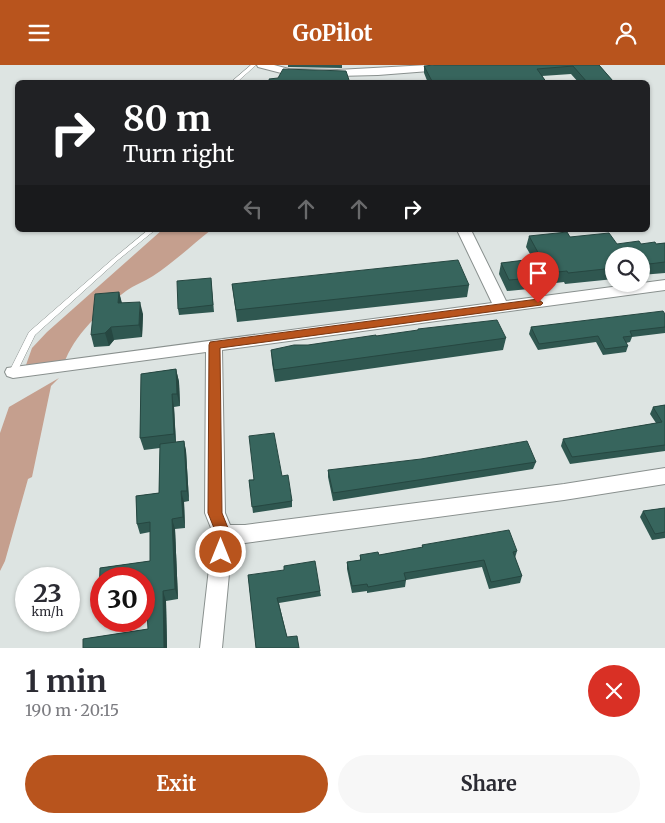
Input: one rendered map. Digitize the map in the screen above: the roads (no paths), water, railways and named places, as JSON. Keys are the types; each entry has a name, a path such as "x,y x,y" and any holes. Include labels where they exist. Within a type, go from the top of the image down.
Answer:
{"street":[{"path":"262,65 289,73 378,72 468,65"},
{"path":"465,232 501,307"},
{"path":"13,372 665,285"},
{"path":"211,648 223,533 215,513 214,345"},
{"path":"223,533 245,535 665,477"}],"lane":[{"path":"236,80 254,65"},
{"path":"13,372 32,334 116,259 150,232"}]}
